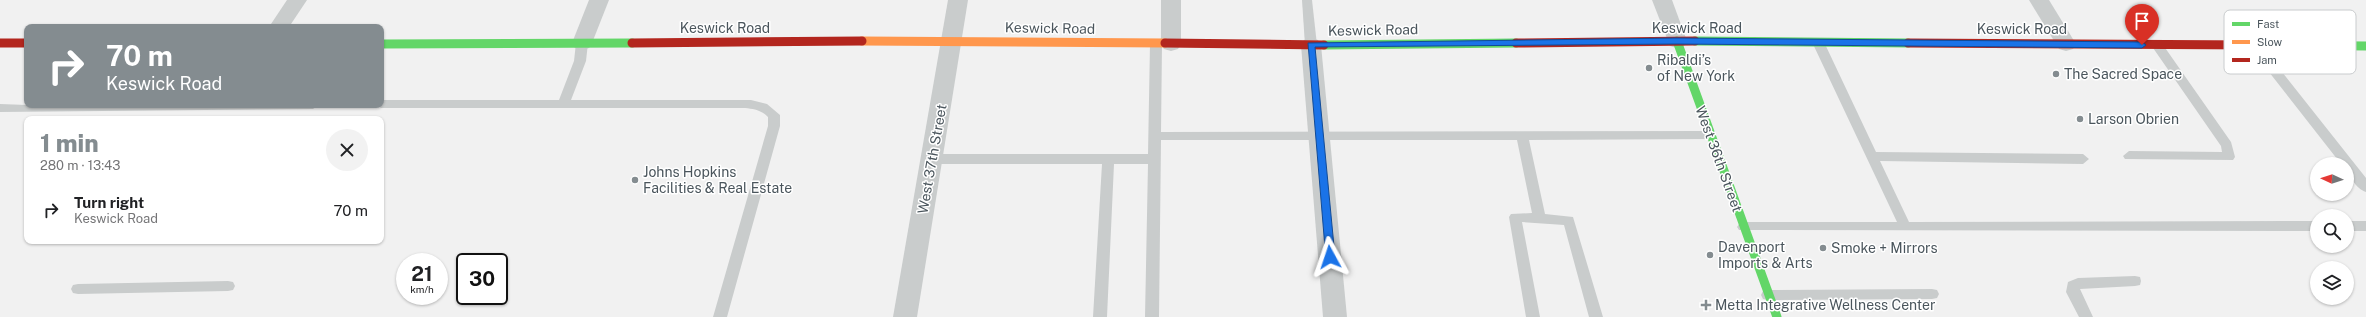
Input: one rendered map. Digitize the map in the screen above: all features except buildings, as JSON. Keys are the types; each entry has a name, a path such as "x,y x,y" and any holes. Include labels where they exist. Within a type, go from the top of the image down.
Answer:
{"street":[{"path":"282,24 297,0"},
{"path":"582,43 599,0"},
{"name":"West 37th Street","path":"905,317 958,0"},
{"path":"1164,44 1171,0"},
{"name":"West 36th Street","path":"1662,0 1776,317"},
{"path":"2039,0 2066,44"},
{"name":"Keswick Road","path":"384,44 952,41 1311,45 1677,41 2224,46"},
{"path":"0,43 24,43"},
{"path":"1311,45 1335,317"}],"lane":[{"path":"1307,0 1311,45"},
{"path":"1818,42 1905,226"},
{"path":"564,103 580,61 582,43"},
{"path":"1152,317 1155,136 1164,44"},
{"path":"2128,156 2229,157 2227,145 2157,45"},
{"path":"2278,74 2366,186"},
{"path":"384,104 753,104 767,108 774,115 774,126 720,317"},
{"path":"0,108 24,108"},
{"path":"1155,136 1710,135"},
{"path":"1522,136 1539,217"},
{"path":"1872,156 2083,159"},
{"path":"932,159 1155,159"},
{"path":"1100,317 1108,159"},
{"path":"1533,317 1515,217 1539,217 1569,220 1596,317"},
{"path":"1743,227 2310,226"},
{"path":"2354,226 2366,226"},
{"path":"2086,317 2073,292 2073,286 2078,283 2135,281"},
{"path":"78,288 228,286"},
{"path":"1768,294 1932,294"}],"traffic: fast":[{"path":"1677,41 1777,317"},
{"path":"1695,41 1908,43"},
{"path":"384,44 632,43"},
{"path":"1324,45 1516,43"},
{"path":"2356,46 2366,46"}],"traffic: slow":[{"path":"862,41 1165,43"}],"traffic: jam":[{"path":"632,43 862,41"},
{"path":"1516,43 1695,41"},
{"path":"0,43 24,43"},
{"path":"1165,43 1324,45"},
{"path":"1908,43 2224,45"}],"place":[{"name":"Ribaldi’s of New York","path":"1649,68"},
{"name":"The Sacred Space","path":"2056,74"},
{"name":"Larson Obrien","path":"2080,119"},
{"name":"Johns Hopkins Facilities & Real Estate","path":"635,180"},
{"name":"Smoke + Mirrors","path":"1823,248"},
{"name":"Davenport Imports & Arts","path":"1710,255"},
{"name":"Metta Integrative Wellness Center","path":"1706,305"}],"route":[{"path":"1330,257 1311,45 1677,41 2142,45"}]}
